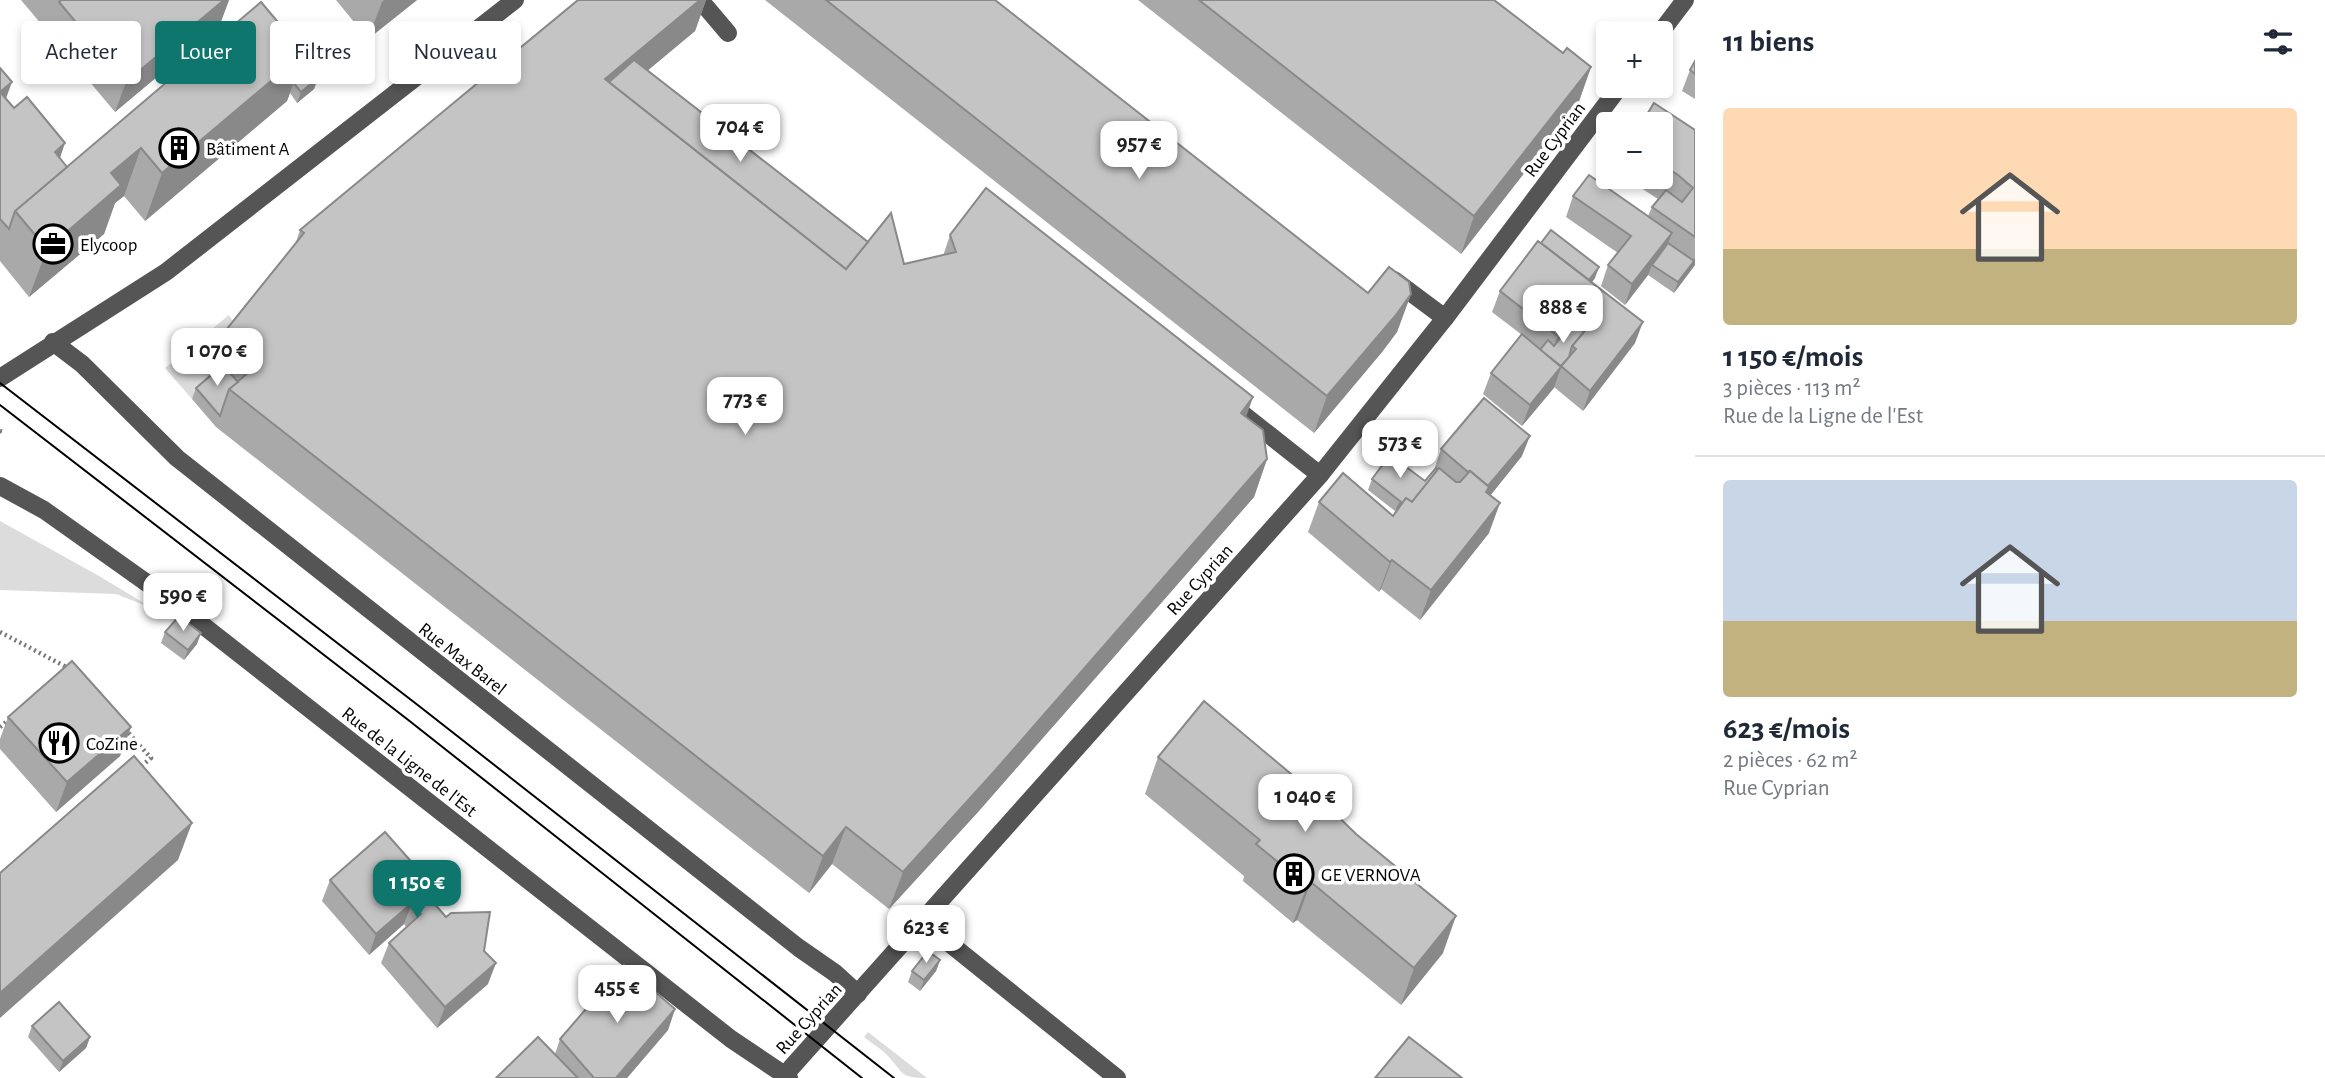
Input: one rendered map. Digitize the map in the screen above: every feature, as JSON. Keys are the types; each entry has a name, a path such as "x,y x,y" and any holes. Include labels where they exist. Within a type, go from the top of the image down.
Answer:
{"street":[{"path":"0,378 166,272 515,0"},
{"path":"700,0 728,33"},
{"path":"1669,21 1685,0"},
{"name":"Rue Cyprian","path":"785,1077 1320,475 1445,318 1611,98"},
{"path":"1394,280 1445,318"},
{"name":"Rue Max Barel","path":"54,342 82,364 177,458 766,923 835,973 858,994"},
{"path":"1244,415 1320,475"},
{"name":"Rue de la Ligne de l'Est","path":"0,486 44,510 168,598 731,1040 785,1077"},
{"path":"923,922 1117,1078"}],"path":[{"path":"0,632 71,669 61,677"},
{"path":"0,727 20,710"},
{"path":"124,728 151,758 130,775"}],"shaded area":[{"path":"229,315 240,333 213,368 219,376 192,399 165,368"},
{"path":"0,521 152,608 116,594 0,590"},
{"path":"868,1032 927,1078 911,1077 902,1073 886,1054 864,1037"}],"building":[{"path":"224,0 199,21 155,21 155,58 141,69 141,21 75,21 59,2"},
{"path":"578,0 700,0 605,79 846,269 891,213 904,264 956,252 950,235 986,188 1253,397 1241,413 1263,430 1267,459 903,872 846,827 823,856 229,389 256,366 226,330 304,233 300,230 476,84 521,84 521,47"},
{"path":"826,0 995,0 1368,293 1389,267 1409,282 1411,294 1327,396"},
{"path":"1199,0 1494,0 1563,53 1567,48 1591,67 1474,216"},
{"path":"261,2 277,21 270,21 270,82 162,173 141,148 111,173 121,185 47,249 15,211 164,84 256,84 256,21 239,21"},
{"path":"634,60 868,242 846,269 609,82"},
{"path":"1695,61 1695,74 1690,70"},
{"path":"0,68 12,82 0,92"},
{"path":"295,84 311,84 301,92"},
{"path":"0,92 14,108 27,97 65,143 55,152 67,167 15,211 9,229 0,219"},
{"path":"1654,103 1668,112 1648,112"},
{"path":"1673,116 1695,130 1695,237 1652,207 1666,190 1682,202 1693,188 1673,172"},
{"path":"1589,175 1596,180 1596,189 1609,189 1672,233 1632,284 1608,265 1631,236 1573,196"},
{"path":"1551,230 1599,267 1589,280 1541,243"},
{"path":"1538,241 1643,322 1590,391 1561,366 1576,349 1572,346 1591,323 1575,313 1558,336 1500,291"},
{"path":"1668,243 1694,261 1678,282 1652,265"},
{"path":"1572,323 1584,332 1561,366 1540,350 1548,340 1554,346"},
{"path":"1522,334 1561,367 1530,405 1491,373"},
{"path":"223,365 238,382 229,389 220,416 196,388"},
{"path":"1484,398 1530,436 1488,486 1441,449"},
{"path":"1390,455 1425,481 1436,468 1438,470 1412,502 1406,498 1398,509 1401,502 1372,479"},
{"path":"1439,468 1456,482 1460,482 1470,471 1489,487 1486,492 1500,503 1431,590 1392,560 1390,562 1319,502 1343,473 1393,516 1406,498 1412,502"},
{"path":"179,616 201,633 188,650 165,632"},
{"path":"72,661 131,727 67,782 8,717"},
{"path":"1204,701 1315,794 1356,834 1456,916 1414,968 1311,882 1307,886 1256,844 1260,840 1158,757"},
{"path":"134,756 192,823 0,993 0,873"},
{"path":"385,832 432,885 424,892 446,917 451,913 490,912 484,951 496,963 445,1007 389,943 421,914 412,903 376,934 330,880"},
{"path":"928,951 940,960 924,980 912,971"},
{"path":"624,965 675,1009 616,1078 594,1078 560,1039"},
{"path":"59,1002 90,1037 63,1061 32,1026"},
{"path":"538,1037 578,1078 496,1078"},
{"path":"1409,1037 1462,1078 1375,1078"}],"tram line":[{"path":"0,383 419,706 894,1078"},
{"path":"0,405 407,719 862,1078"}],"place":[{"name":"Bâtiment A","path":"179,148"},
{"name":"Elycoop","path":"53,244"},
{"name":"CoZine","path":"59,743"},
{"name":"GE VERNOVA","path":"1294,874"}]}
